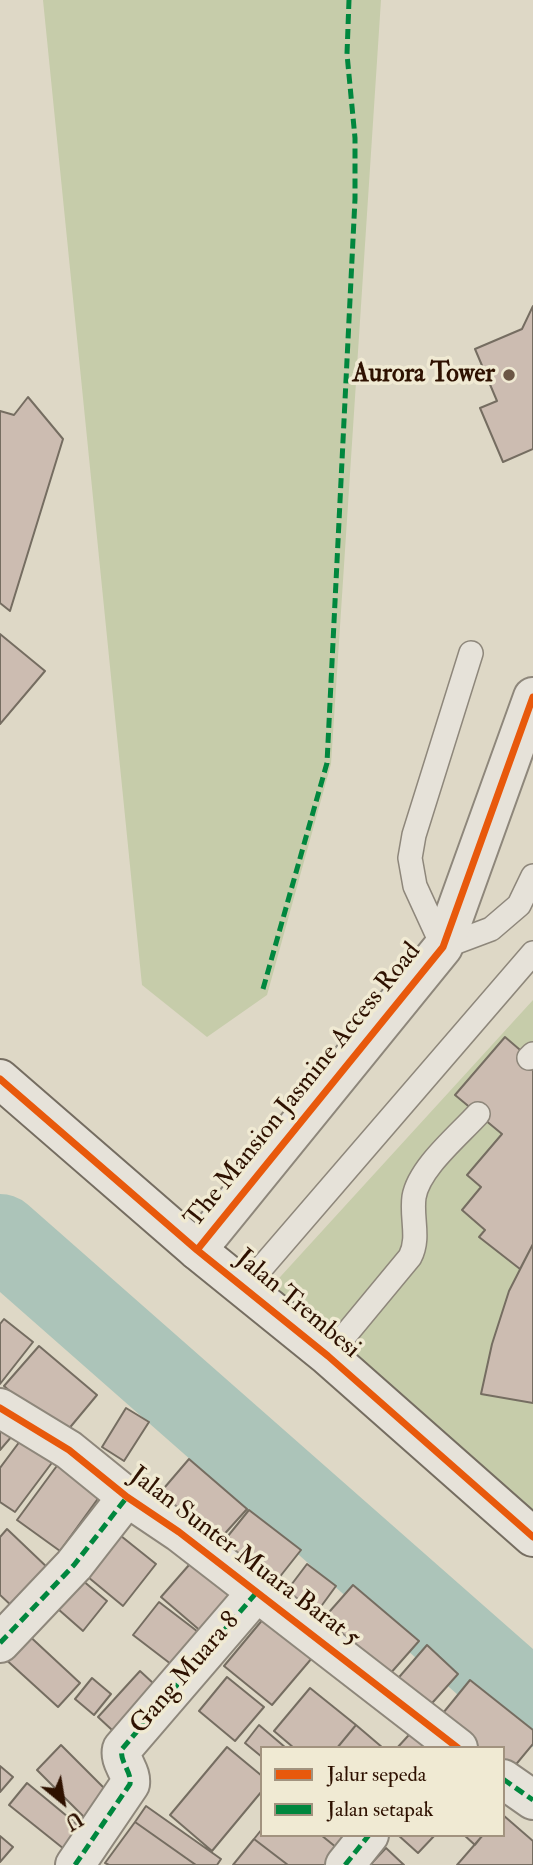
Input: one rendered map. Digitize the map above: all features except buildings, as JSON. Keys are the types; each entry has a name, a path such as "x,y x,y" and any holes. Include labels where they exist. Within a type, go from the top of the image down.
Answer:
{"street":[{"name":"The Mansion Jasmine Access Road","path":"198,1251 443,947 533,697"},
{"name":"Jalan Trembesi","path":"0,1079 198,1251 328,1356 533,1538"},
{"name":"Jalan Sunter Muara Barat 5","path":"0,1408 69,1450 454,1746"},
{"path":"0,1643 75,1565 127,1497"},
{"name":"Gang Muara 8","path":"75,1865 130,1784 131,1779 121,1757 122,1749 257,1592"},
{"path":"505,1780 533,1800"},
{"path":"345,1865 367,1837"}],"lane":[{"path":"471,653 414,835 410,858 415,886 443,947 491,929 519,905 533,876"},
{"path":"245,1287 533,953"},
{"path":"328,1356 410,1257 415,1247 416,1189 423,1175 478,1114"}],"green space":[{"path":"43,0 381,0 331,764 267,995 207,1037 142,985"},
{"path":"533,1000 533,1537 260,1299"}],"waterway":[{"path":"0,1236 533,1705"}],"marked path":[{"path":"263,989 327,763 355,199 355,138 347,54 349,0"},
{"path":"0,1643 74,1565 127,1497"},
{"path":"75,1865 130,1784 122,1749 257,1592"},
{"path":"505,1780 533,1800"},
{"path":"345,1865 367,1837"}],"cycle path":[{"path":"197,1250 443,947 533,697"},
{"path":"0,1079 197,1250 328,1356 533,1537"},
{"path":"0,1408 69,1450 455,1746"}],"place":[{"name":"Aurora Tower","path":"509,375"}]}
